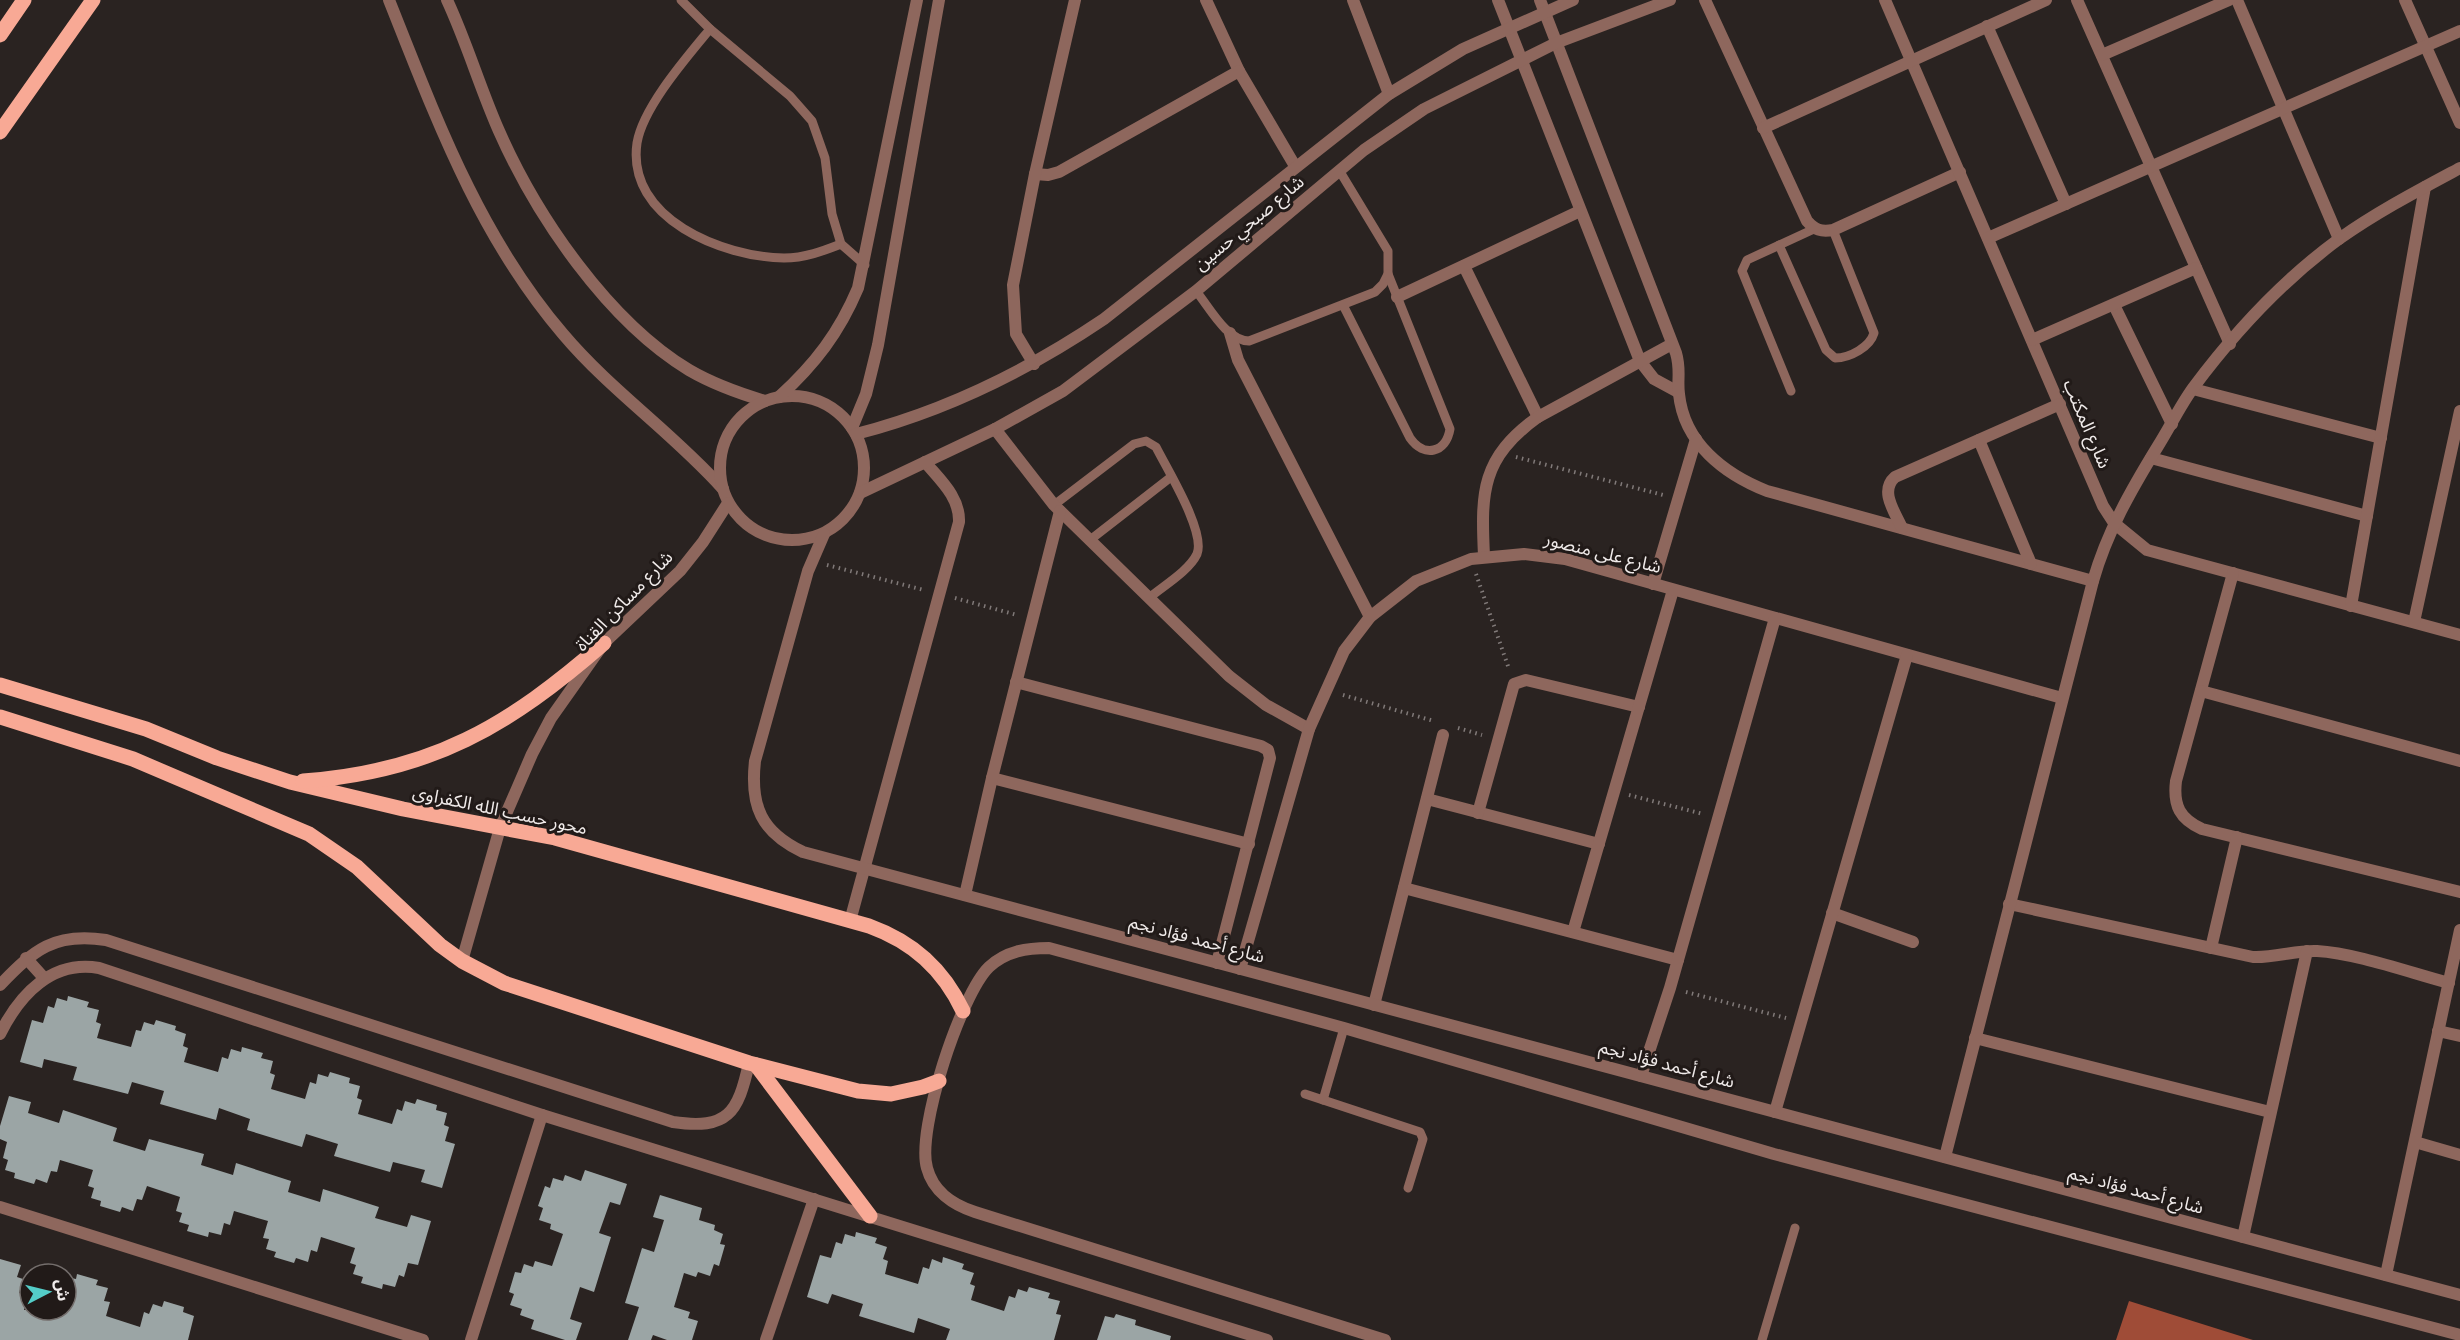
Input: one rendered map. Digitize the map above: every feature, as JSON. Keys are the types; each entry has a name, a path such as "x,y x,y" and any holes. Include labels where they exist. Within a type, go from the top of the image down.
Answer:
{"main road":[{"path":"0,35 24,0"},
{"path":"0,132 93,0"},
{"path":"291,782 366,773 404,764 449,748 509,718 541,696 604,643"},
{"name":"محور حسب الله الكفراوى","path":"0,685 146,729 218,758 291,782 403,809 555,838 886,932 918,952 945,979 963,1011"},
{"path":"0,717 133,759 309,834 357,867 462,961 504,983 753,1064 874,1094 908,1091 939,1081"},
{"path":"753,1064 870,1216"}],"street":[{"path":"389,0 454,161 510,264 562,333 591,365 622,396 673,437 723,489"},
{"path":"447,0 499,131 519,171 548,219 591,278 617,308 666,354 713,383 765,401"},
{"path":"779,397 810,369 838,331 858,288 865,265 917,0"},
{"path":"854,431 866,394 880,336 939,0"},
{"path":"1034,364 1016,334 1012,303 1013,285 1035,174 1076,0"},
{"path":"1206,0 1239,71 1294,166"},
{"path":"1353,0 1389,94"},
{"path":"1498,0 1640,361 1654,379 1678,392"},
{"name":"شارع صبحي حسين","path":"854,431 934,410 1034,364 1104,319 1294,166 1389,94 1463,49 1542,6 1574,0"},
{"name":"شارع صبحي حسين","path":"860,493 995,429 1087,374 1196,291 1339,170 1424,109 1556,43 1670,0"},
{"path":"1705,0 1807,221 1814,229 1823,232 1833,230 1960,172"},
{"name":"شارع المكتب","path":"1885,0 1913,60 2103,506 2114,523 2146,550 2460,635"},
{"path":"1763,128 2046,0"},
{"path":"2077,0 2230,344"},
{"path":"2102,55 2229,0"},
{"path":"2237,0 2339,239"},
{"path":"2405,0 2460,123"},
{"path":"1542,6 1672,344 1679,365 1678,392 1684,417 1696,439 1715,462 1739,480 1767,491 2092,581"},
{"path":"1987,26 2066,204"},
{"path":"1988,238 2460,31"},
{"path":"1035,174 1048,175 1059,172 1239,71"},
{"path":"1945,1157 2092,581 2114,523 2193,389 2263,306 2299,271 2339,239 2381,211 2460,168"},
{"path":"2351,606 2425,187"},
{"path":"1397,297 1580,211"},
{"path":"1464,266 1538,417"},
{"path":"2032,340 2196,268"},
{"path":"2114,305 2172,424"},
{"path":"1230,333 1238,360 1370,617"},
{"path":"1484,556 1482,505 1486,484 1500,453 1520,430 1538,417 1672,344"},
{"path":"2193,389 2380,438"},
{"path":"796,396 828,405 854,431 864,463 860,493 846,517 824,534 801,540 778,540 749,527 728,503 723,489 721,459 730,430 751,408 765,401 796,396"},
{"path":"1902,528 1887,495 1890,482 2060,404"},
{"path":"2414,622 2460,411"},
{"path":"995,429 1057,508 1149,598 1247,691 1286,718 1309,729"},
{"path":"1653,584 1696,439"},
{"path":"1979,440 2031,564"},
{"path":"2151,458 2367,516"},
{"path":"850,921 959,522 960,512 952,495 925,462"},
{"name":"شارع مساكن القناة","path":"462,961 500,828 523,773 551,718 604,643 680,571 704,542 728,503"},
{"path":"965,895 1057,508"},
{"path":"824,534 808,571 755,761 754,799 766,825 787,845 803,852 864,868"},
{"name":"شارع على منصور","path":"1240,969 1309,729 1344,651 1370,617 1416,581 1471,559 1524,554 1565,559 2062,698"},
{"path":"2233,573 2174,796 2178,811 2188,822 2237,837 2460,892"},
{"path":"1574,932 1673,590"},
{"path":"1641,1076 1670,988 1774,618"},
{"path":"1775,1112 1907,655"},
{"path":"1478,813 1514,684 1526,680 1639,707"},
{"path":"1016,682 1265,747 1270,758 1217,963"},
{"path":"2200,691 2460,761"},
{"path":"1374,1005 1444,730"},
{"path":"992,778 1249,844"},
{"path":"1427,799 1599,844"},
{"path":"2211,948 2237,837"},
{"name":"شارع أحمد فؤاد نجم","path":"864,868 2460,1295"},
{"path":"1404,888 1678,960"},
{"path":"2009,904 2267,958 2307,951 2332,953 2449,983"},
{"path":"1832,913 1913,942"},
{"path":"2386,1275 2460,930"},
{"path":"0,985 26,958 61,939 87,937 106,940 686,1124 710,1124 730,1112 742,1095 753,1064"},
{"path":"1386,1340 975,1212 951,1202 933,1183 924,1158 925,1132 939,1081 963,1011 972,990 991,965 1018,951 1049,948 1344,1028 1774,1154 2460,1335"},
{"path":"2242,1237 2307,951"},
{"path":"26,958 44,978"},
{"path":"0,1034 17,1005 44,978 76,966 99,968 542,1115 1267,1340"},
{"path":"2438,1031 2460,1036"},
{"path":"1975,1038 2270,1112"},
{"path":"471,1340 542,1115"},
{"path":"2415,1142 2460,1155"},
{"path":"766,1340 814,1199"},
{"path":"0,1207 423,1340"}],"lane":[{"path":"681,0 710,29 790,96 812,121 825,158 832,214 841,244 865,265"},
{"path":"710,29 677,68 645,121 638,141 636,162 641,182 651,200 667,218 702,239 750,255 785,258 815,254 841,244"},
{"path":"1339,170 1388,251 1388,274 1450,429 1448,441 1440,449 1428,452 1417,448 1410,438 1343,305"},
{"path":"1791,391 1742,272 1747,260 1814,229"},
{"path":"1779,245 1826,350 1835,358 1841,358 1868,346 1874,333 1833,230"},
{"path":"1196,291 1230,333 1242,340 1256,339 1375,292 1388,274"},
{"path":"1057,508 1140,441 1152,443 1197,530 1199,546 1192,561 1149,598"},
{"path":"1090,540 1171,477"},
{"path":"1323,1100 1344,1028"},
{"path":"1305,1094 1420,1132 1423,1139 1408,1188"},
{"path":"1762,1340 1795,1228"}],"path":[{"path":"1500,453 1678,499"},
{"path":"1471,559 1514,684"},
{"path":"1325,689 1444,730"},
{"path":"1456,728 1497,740"},
{"path":"1615,791 1718,818"},
{"path":"1670,988 1801,1022"}],"shaded area":[{"path":"2129,1301 2253,1340 2116,1340"}],"building":[{"path":"68,996 89,1002 87,1007 99,1010 96,1022 101,1024 97,1038 131,1047 136,1030 141,1031 144,1022 154,1025 156,1020 176,1026 175,1030 186,1034 183,1046 188,1048 184,1062 218,1072 222,1057 228,1059 231,1049 241,1052 242,1047 263,1053 261,1058 273,1061 270,1073 275,1075 271,1089 305,1099 310,1082 316,1084 318,1074 328,1077 330,1072 350,1078 349,1083 360,1086 357,1098 362,1100 358,1114 392,1124 397,1109 402,1111 405,1101 415,1104 417,1099 437,1105 436,1110 447,1113 444,1125 449,1127 445,1141 455,1144 442,1188 421,1182 425,1170 393,1162 390,1172 334,1156 338,1144 306,1134 302,1147 247,1130 250,1119 219,1108 216,1120 160,1104 164,1091 132,1082 128,1094 73,1080 77,1067 44,1059 42,1068 20,1062 32,1020 43,1023 48,1006 54,1008 57,998 67,1001"},
{"path":"9,1096 31,1102 28,1113 59,1123 63,1110 117,1128 113,1141 145,1151 149,1139 204,1154 201,1165 233,1175 236,1163 291,1181 288,1192 320,1202 323,1189 379,1207 375,1218 407,1227 411,1215 431,1221 418,1265 408,1263 404,1277 399,1275 395,1287 383,1284 382,1289 361,1283 363,1277 353,1274 356,1265 350,1263 355,1248 321,1237 317,1252 311,1250 308,1262 296,1258 294,1263 274,1257 276,1252 266,1249 269,1239 263,1238 268,1221 234,1211 230,1225 224,1223 221,1235 209,1232 208,1237 187,1231 189,1225 179,1222 182,1213 176,1211 180,1197 147,1186 142,1200 137,1199 133,1211 122,1207 120,1212 100,1206 101,1201 91,1198 94,1188 88,1186 93,1170 60,1160 57,1172 51,1171 47,1183 36,1179 34,1184 14,1178 15,1173 5,1170 8,1160 3,1158 7,1142 0,1139 0,1126"},
{"path":"585,1170 627,1184 620,1205 610,1202 599,1233 611,1237 594,1292 580,1287 570,1319 582,1323 576,1340 565,1340 531,1329 534,1320 520,1315 522,1309 510,1305 514,1294 509,1292 515,1272 521,1273 524,1264 533,1267 535,1261 552,1266 563,1234 550,1229 551,1224 539,1220 543,1208 538,1206 545,1186 550,1188 553,1178 563,1181 565,1175 581,1181"},
{"path":"660,1195 702,1208 699,1220 715,1225 714,1230 723,1234 720,1244 725,1245 719,1266 714,1264 710,1276 698,1272 696,1277 684,1273 674,1307 690,1312 688,1318 698,1321 692,1340 667,1340 653,1335 651,1340 628,1340 639,1307 625,1303 642,1248 654,1252 664,1220 653,1217"},
{"path":"856,1232 877,1238 875,1243 887,1247 883,1259 888,1261 885,1274 918,1284 923,1267 929,1269 932,1259 942,1263 943,1257 964,1264 962,1269 974,1273 970,1284 975,1286 971,1300 1004,1311 1009,1296 1015,1298 1018,1289 1027,1292 1029,1287 1050,1293 1048,1298 1060,1301 1056,1314 1061,1315 1054,1340 946,1340 950,1329 918,1318 914,1333 859,1316 863,1304 832,1294 828,1304 807,1297 820,1255 831,1258 836,1242 842,1244 845,1234 855,1237"},
{"path":"0,1259 18,1264 18,1322 78,1322 78,1274 98,1280 96,1285 108,1288 104,1301 110,1302 106,1316 140,1327 144,1312 149,1314 153,1304 162,1307 164,1301 184,1307 183,1312 194,1316 188,1340 0,1340"},
{"path":"1116,1314 1136,1320 1135,1325 1171,1336 1170,1340 1097,1340 1105,1316 1114,1318"}]}
